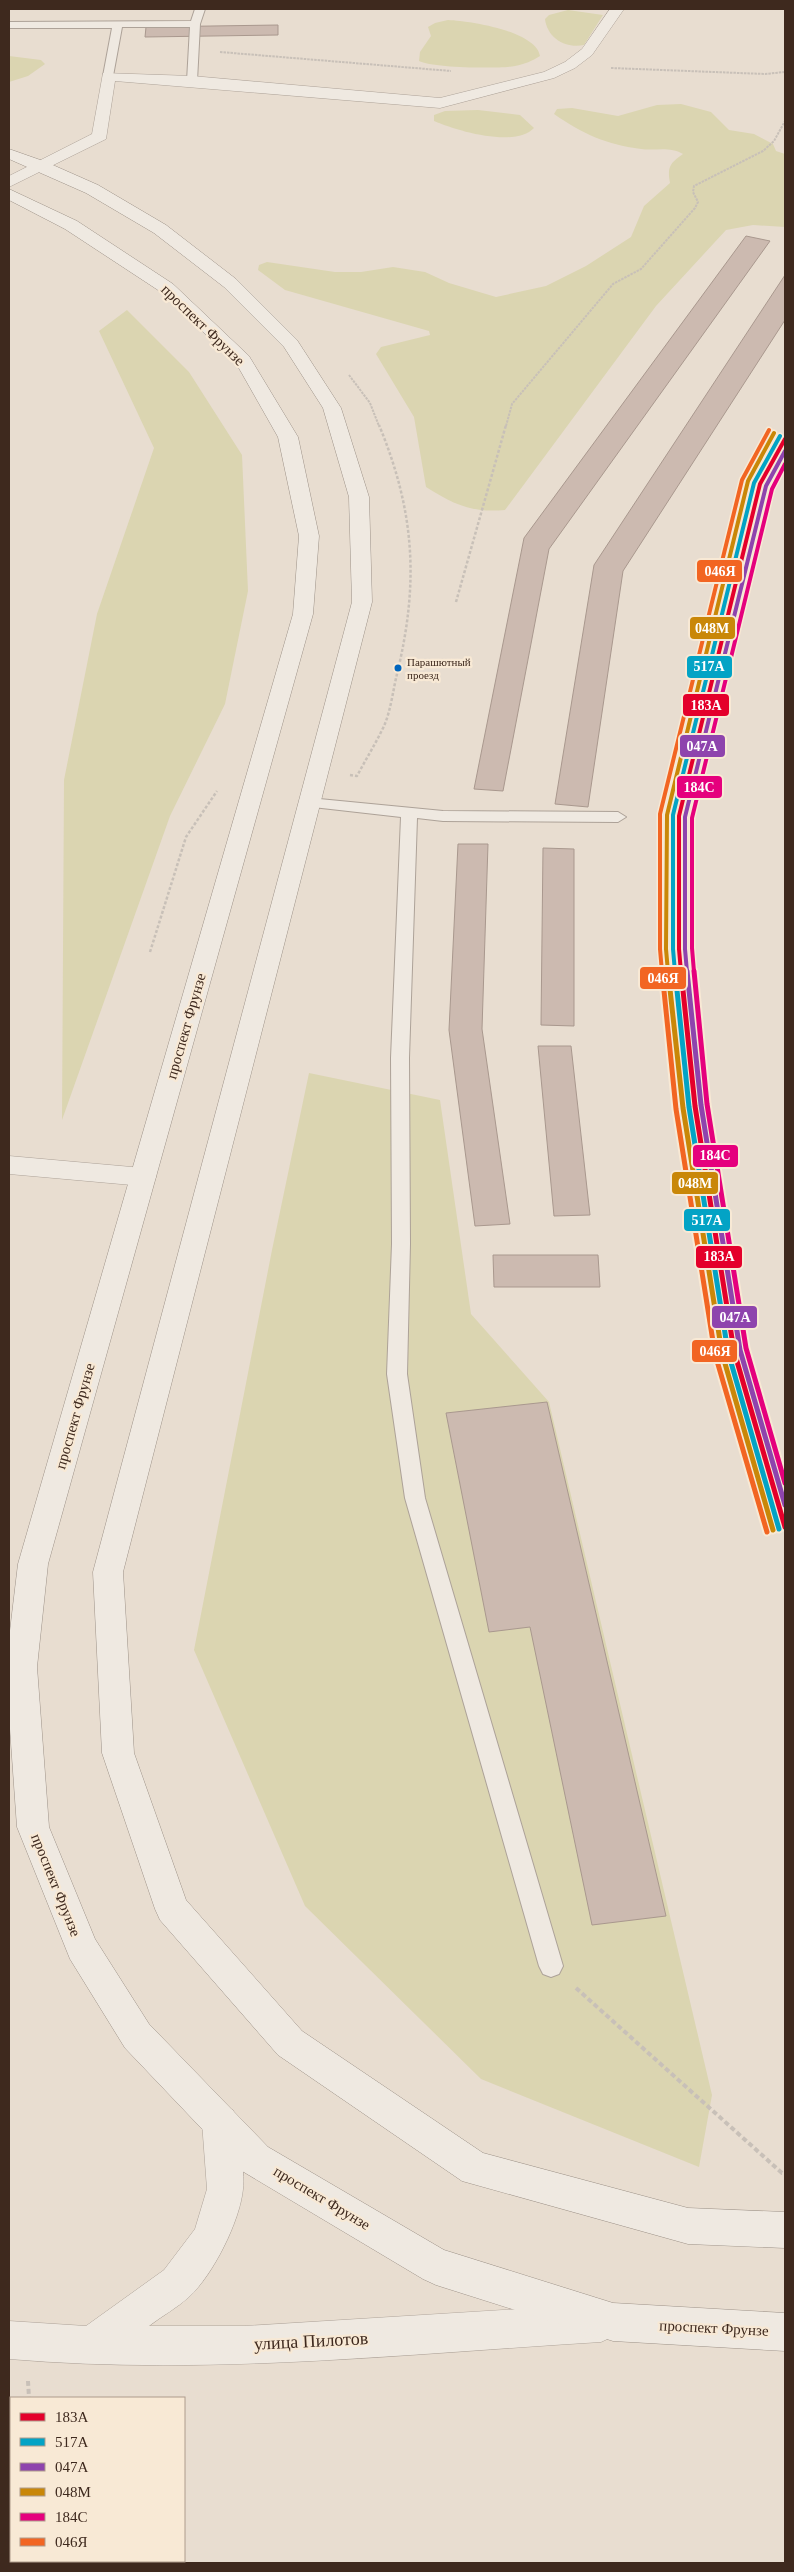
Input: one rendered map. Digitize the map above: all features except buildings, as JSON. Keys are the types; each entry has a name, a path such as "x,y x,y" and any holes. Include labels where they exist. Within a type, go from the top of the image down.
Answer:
{"main road":[{"path":"9,182 100,136 108,76 192,81 440,104 548,75 570,65 587,52 617,9"},
{"path":"9,154 40,165 92,189 160,229 230,283 291,344 332,408 359,497 362,602 108,1572 118,1753 172,1909 290,2043 475,2168 688,2226 785,2230"},
{"name":"проспект Фрунзе","path":"9,194 71,225 168,288 243,360 288,437 309,536 303,614 33,1564 21,1667 33,1827 82,1948 137,2036 255,2159 436,2266 614,2322 785,2332"},
{"path":"9,1165 143,1177"},
{"path":"92,2346 177,2283 210,2239 225,2189 220,2122"},
{"name":"улица Пилотов","path":"9,2340 92,2346 245,2345 614,2322"}],"lane":[{"path":"192,81 195,24 200,9"},
{"path":"9,25 117,26 195,24"},
{"path":"108,76 117,26"},
{"path":"309,803 443,816 618,817"},
{"path":"409,813 400,1058 401,1244 397,1374 415,1498 551,1966"}],"path":[{"path":"194,50 460,71"},
{"path":"570,65 765,74 785,72"},
{"path":"456,602 512,404 613,284 641,269 695,208 698,202 693,192 694,186 708,177 749,162 773,144 780,135 785,121"},
{"path":"551,1966 782,2173 785,2173"}],"shaded area":[{"path":"568,10 603,15 584,45 564,44 549,32 545,19 549,15"},
{"path":"448,20 486,25 515,34 536,47 540,56 519,65 507,67 451,66 419,61 420,52 431,36 428,27"},
{"path":"9,56 41,60 45,64 28,76 9,82"},
{"path":"681,104 711,112 729,130 754,134 773,144 776,151 785,154 785,227 753,225 726,230 656,306 505,510 472,509 454,503 426,487 414,417 376,354 381,347 430,335 429,331 285,290 258,270 259,265 267,262 335,272 361,272 393,267 425,272 449,283 496,297 546,286 586,266 631,237 644,206 670,183 670,166 683,154 668,149 641,149 605,141 585,133 554,114 557,109 572,108 618,116 657,105"},
{"path":"478,110 520,115 534,128 525,134 514,137 500,137 471,133 434,121 434,115 445,111"},
{"path":"127,310 189,372 242,455 248,591 225,704 170,816 62,1120 64,780 97,614 154,448 99,331"},
{"path":"309,1073 440,1100 471,1314 549,1402 712,2095 699,2167 481,2079 305,1906 194,1650 272,1250"}],"transit line":[{"name":"046Я","path":"767,1532 715,1354 676,1109 660,949 660,814 742,480 769,430"},
{"name":"048М","path":"773,1530 722,1353 683,1108 666,949 667,815 748,481 774,433"},
{"name":"517А","path":"779,1529 728,1352 689,1107 673,949 673,815 754,483 780,436"},
{"name":"183А","path":"785,439 760,484 679,816 679,949 695,1106 734,1351 785,1527"},
{"name":"047А","path":"785,451 766,486 685,817 685,949 701,1105 740,1350 785,1505"},
{"name":"184С","path":"785,464 772,489 692,818 692,948 707,1104 746,1348 785,1483"}],"place":[{"name":"Парашютный проезд","path":"398,668"}]}
